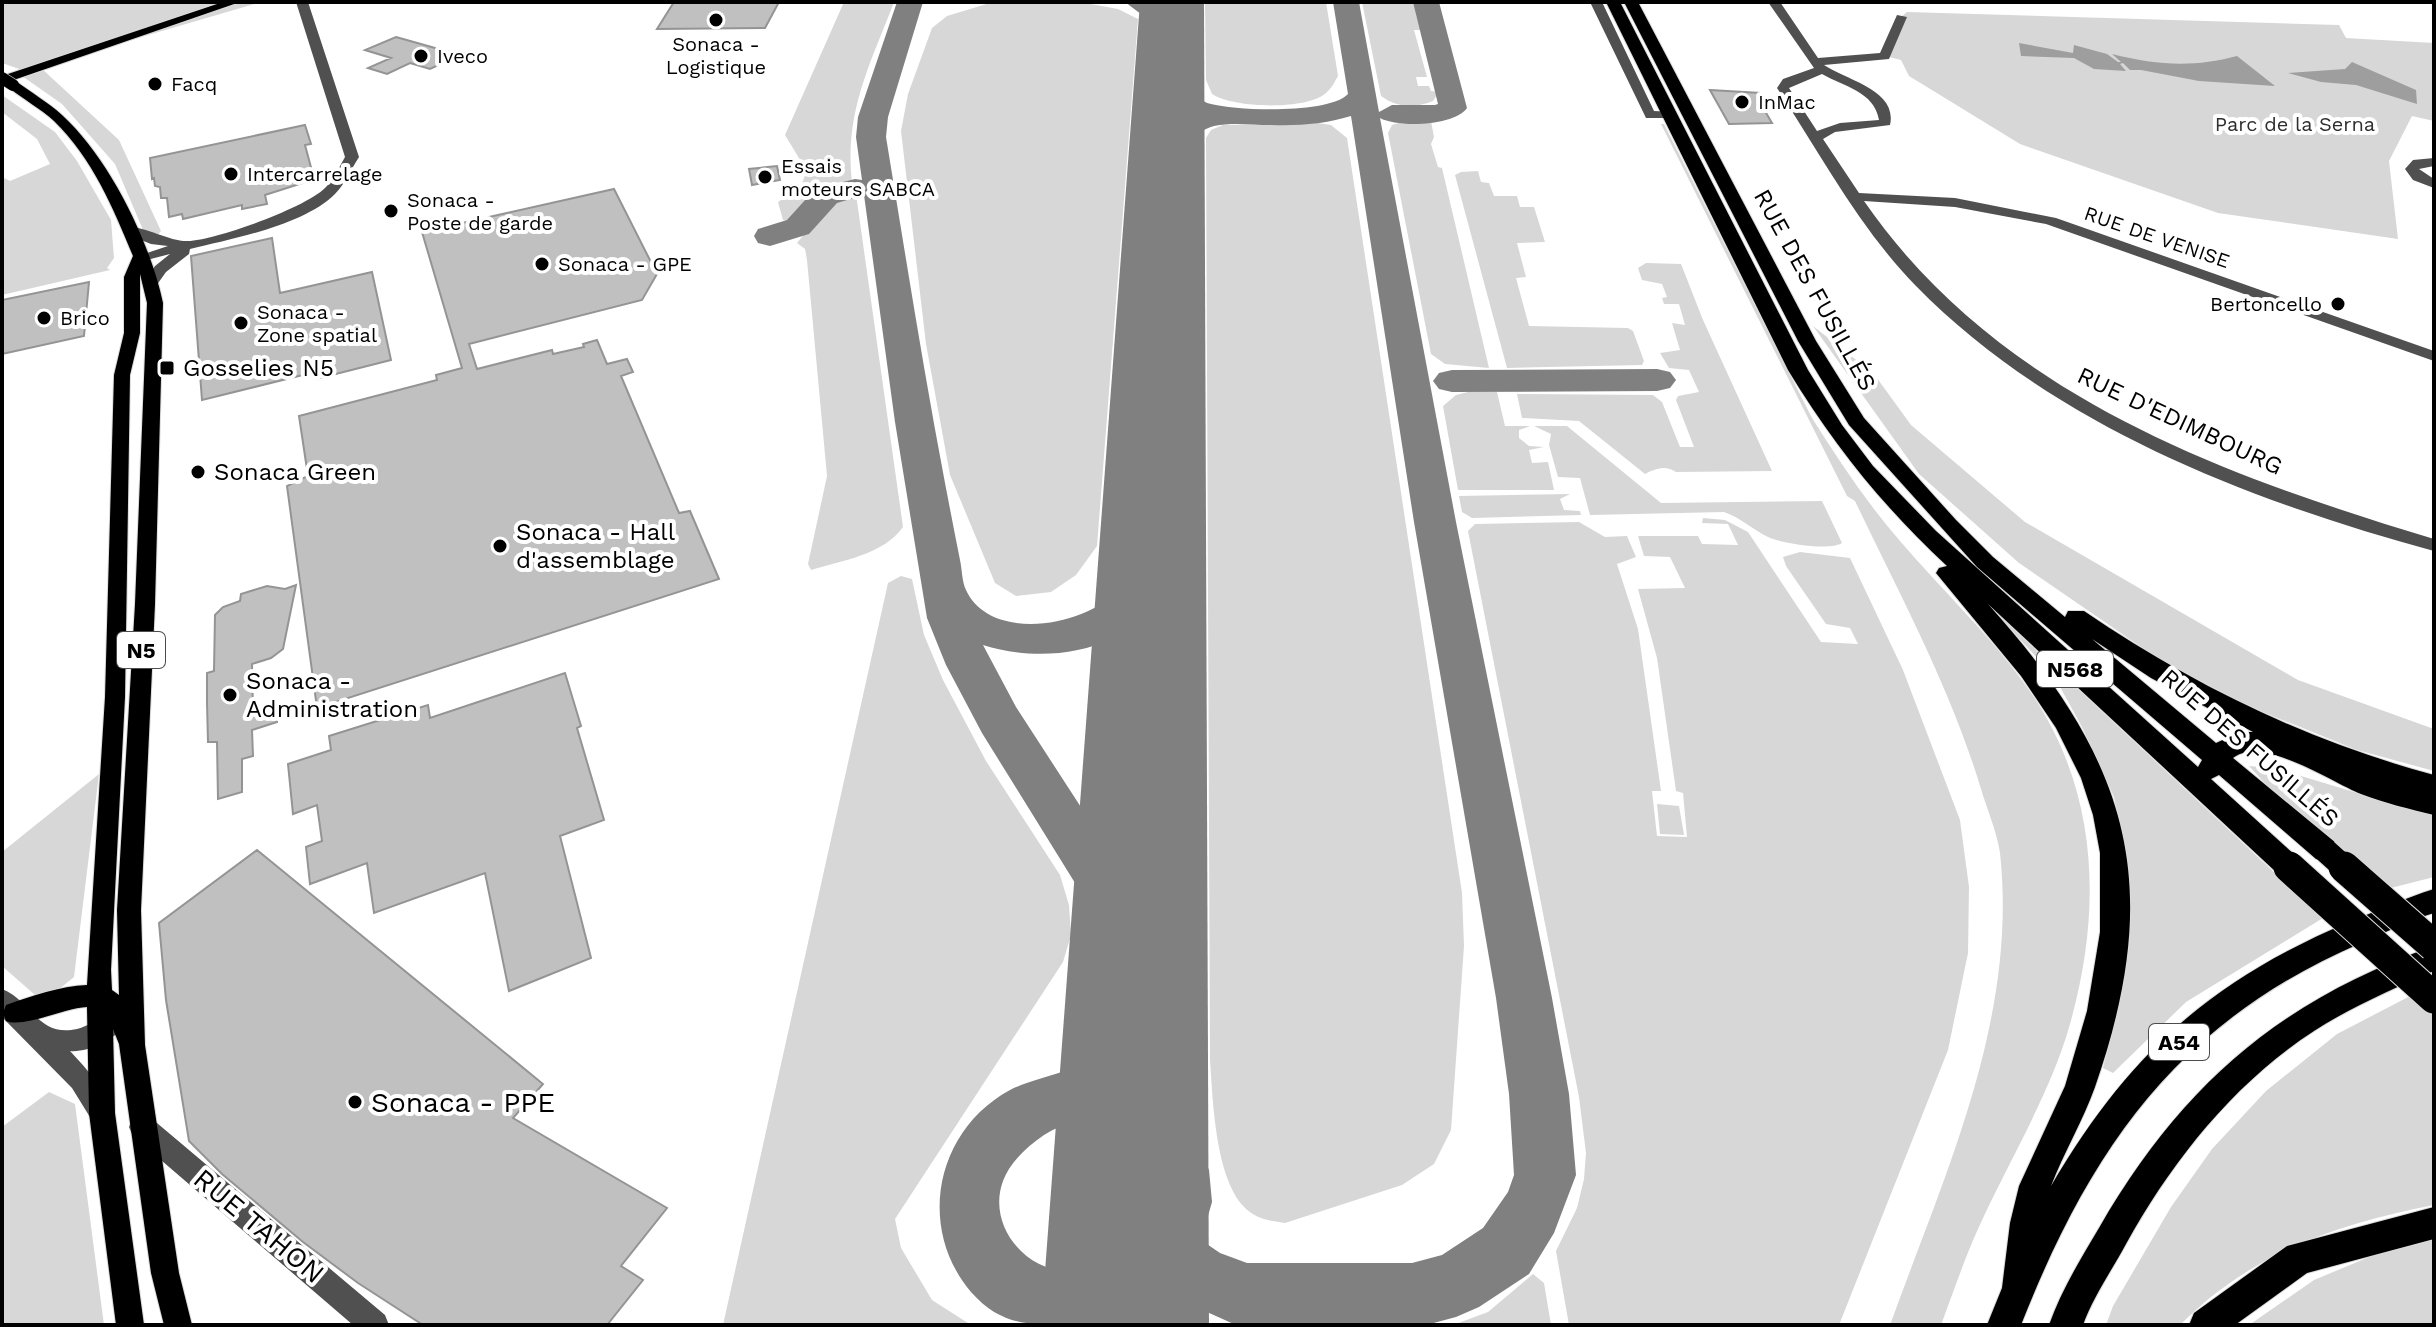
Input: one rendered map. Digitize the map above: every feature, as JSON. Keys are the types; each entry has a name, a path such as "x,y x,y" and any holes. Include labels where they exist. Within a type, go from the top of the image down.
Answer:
{"highway":[{"name":"RUE DES FUSILLÉS","path":"1613,2 1798,370 1833,427 1866,471 1938,546 2434,998"},
{"name":"RUE DES FUSILLÉS","path":"1631,2 1823,370 1856,421 1910,485 1985,562 2141,691 2434,946"},
{"path":"1866,471 1908,530 1987,617 2045,689 2073,734 2095,780 2109,828 2116,891 2114,939 2102,1010 2079,1088 2034,1187 2018,1287"},
{"path":"1910,485 2040,591 2129,656 2297,740 2434,785"},
{"path":"2208,792 2207,774 2216,758 2239,742 2264,743 2358,782 2434,805"},
{"name":"A54","path":"2004,1325 2018,1287 2079,1169 2131,1093 2188,1033 2252,985 2325,945 2434,901"},
{"name":"A54","path":"2066,1325 2131,1200 2184,1129 2239,1072 2302,1023 2370,986 2434,958"},
{"path":"2206,1325 2299,1258 2434,1223"}],"main road":[{"path":"6,81 234,2"},
{"name":"N5","path":"6,81 58,118 91,157 117,200 151,283 155,303 145,604 129,910 118,1017 102,1113 130,1325"},
{"name":"N5","path":"139,258 131,277 132,333 122,375 115,697 99,970 88,997 118,1017 132,1045 165,1273 178,1325"},
{"path":"8,1006 88,997"}],"street":[{"path":"139,258 202,242 287,214 329,192 352,157 302,2"},
{"path":"1596,2 1650,115 1670,115"},
{"path":"1774,2 1818,65 1865,88 1885,113 1886,122 1877,126 1831,128 1816,138"},
{"path":"1818,65 1885,56 1901,17"},
{"name":"RUE D'EDIMBOURG","path":"1818,65 1811,76 1787,82 1783,88 1895,252 1949,311 2004,354 2067,395 2142,435 2246,482 2434,545"},
{"path":"2434,162 2418,163 2412,169 2418,177 2434,184"},
{"name":"RUE DE VENISE","path":"1857,197 1952,200 1997,207 2051,221 2434,356"},
{"path":"129,230 156,241 202,242"},
{"path":"151,283 173,257 202,242"},
{"path":"8,1006 81,1080 102,1113"},
{"path":"40,1037 78,1041 118,1017"},
{"name":"RUE TAHON","path":"142,1127 375,1325"}],"green space":[{"path":"2,2 261,2 25,71 2,63"},
{"path":"844,2 894,2 855,111 852,182 820,191 798,216 783,220 778,202 787,196 797,196 806,173 798,172 802,163 785,135"},
{"path":"1080,2 1118,9 1138,19 1097,546 1076,575 1051,592 1016,596 995,583 950,475 926,344 901,131 908,94 932,28 947,16 990,3"},
{"path":"1205,2 1326,2 1338,76 1332,86 1318,98 1288,105 1252,105 1212,94 1206,80"},
{"path":"1362,2 1415,2 1422,30 1414,30 1427,77 1416,77 1418,86 1429,86 1431,91 1439,92 1433,101 1407,106 1381,96"},
{"name":"Parc de la Serna","path":"1907,12 2339,25 2346,38 2434,43 2434,121 2412,116 2389,161 2398,239 2218,213 2020,144 1909,76 1901,60 1889,57 1901,17"},
{"path":"41,68 119,140 161,231 157,236 146,237 115,164 62,104 22,76"},
{"path":"2,95 55,132 77,161 111,220 114,258 107,268 110,270 2,295 2,177 10,181 50,164 37,139 2,112"},
{"path":"1405,121 1431,121 1434,137 1431,144 1438,167 1442,168 1489,368 1445,364 1431,354 1388,133 1392,125"},
{"path":"1661,124 1664,124 1812,418 1888,527 1995,646 2024,683 2049,722 2067,763 2080,805 2088,848 2090,892 2081,980 2070,1024 2040,1102 1973,1241 1941,1325 1890,1325 1954,1153 1988,1035 1998,975 2003,915 1999,845 1969,752 1924,643 1855,501 1847,496"},
{"path":"1223,125 1331,125 1347,138 1462,893 1464,946 1451,1130 1434,1164 1402,1185 1285,1223 1267,1220 1250,1212 1238,1200 1229,1183 1218,1142 1210,1060 1206,138 1211,130"},
{"path":"1478,171 1481,182 1489,183 1494,196 1517,196 1520,207 1534,207 1545,242 1517,243 1526,277 1516,278 1529,326 1628,328 1633,331 1644,361 1642,365 1507,368 1455,175"},
{"path":"856,194 903,527 874,550 811,570 808,564 827,476 807,260 805,249 797,243 831,201"},
{"path":"1646,263 1681,264 1772,471 1676,472 1665,468 1645,474 1579,421 1522,418 1517,394 1653,395 1662,402 1680,447 1694,447 1676,400 1678,396 1699,392 1689,370 1669,368 1660,353 1680,350 1672,323 1685,325 1679,304 1664,304 1662,298 1667,297 1662,284 1642,280 1638,268"},
{"path":"1813,326 1874,374 1911,425 2025,522 2298,680 2434,729 2434,771 2357,750 2233,700 2160,660 2019,563 1919,474"},
{"path":"1497,392 1505,426 1530,426 1519,430 1519,438 1529,446 1544,447 1529,450 1532,463 1548,462 1554,490 1458,490 1443,406 1456,395"},
{"path":"1534,426 1567,426 1661,503 1822,501 1842,543 1806,546 1784,542 1768,537 1724,512 1590,515 1580,478 1558,477 1549,445 1551,434"},
{"path":"1570,494 1560,499 1564,510 1580,511 1581,515 1472,518 1462,512 1459,496"},
{"path":"1703,518 1725,520 1748,532 1821,642 1858,644 1850,628 1826,624 1783,557 1800,552 1850,558 1903,670 1960,820 1969,887 1968,953 1948,1050 1839,1325 1569,1325 1556,1251 1577,1208 1586,1153 1579,1097 1468,531 1475,524 1579,522 1605,537 1627,536 1636,557 1617,564 1638,629 1661,791 1652,791 1657,836 1687,837 1683,793 1676,791 1657,658 1638,589 1685,588 1670,557 1644,556 1638,536 1698,536 1702,544 1738,545 1728,524 1702,523"},
{"path":"901,576 912,579 924,635 943,680 986,761 1060,875 1069,905 1071,935 1063,962 895,1219 901,1248 932,1300 971,1325 723,1325 888,583"},
{"path":"1986,603 2323,918 2186,1002 2113,1073 2103,1068 2118,1006 2127,944 2129,874 2114,797 2083,729 2054,676"},
{"path":"2249,766 2274,768 2434,816 2434,877 2383,890 2281,801"},
{"path":"99,774 74,977 43,1002 2,966 2,852"},
{"path":"1657,804 1679,806 1684,835 1660,834"},
{"path":"2414,994 2434,1012 2434,1205 2363,1222 2297,1245 2236,1279 2180,1325 2106,1325 2113,1306 2171,1207 2212,1149 2266,1091 2337,1034"},
{"path":"49,1092 75,1104 104,1325 2,1325 2,1127"},
{"path":"2434,1230 2434,1325 2249,1325 2314,1280"},
{"path":"1533,1274 1544,1283 1551,1325 1453,1325 1488,1312"}],"shaded area":[{"path":"2019,43 2073,53 2074,45 2107,54 2118,62 2121,62 2112,54 2174,64 2237,56 2275,86 2199,81 2130,70 2123,63 2120,64 2126,71 2094,69 2074,58 2021,56"},
{"path":"2352,62 2416,90 2417,104 2356,85 2321,82 2288,73 2345,69"}],"building":[{"name":"Sonaca - Logistique","path":"674,2 779,2 765,28 657,29"},
{"name":"Iveco","path":"396,37 460,55 430,69 410,63 387,74 368,68 391,58 365,50"},
{"name":"InMac","path":"1710,90 1761,93 1772,111 1765,111 1772,123 1729,124"},
{"name":"Intercarrelage","path":"305,125 311,144 305,145 312,171 306,182 265,195 267,204 242,209 242,205 183,219 182,214 169,217 167,198 161,198 160,187 155,186 152,179 150,158"},
{"name":"Essais moteurs SABCA","path":"777,166 780,180 752,185 749,169"},
{"name":"Sonaca - Hall d'assemblage","path":"614,189 657,274 642,300 469,344 477,369 552,350 553,354 584,347 583,344 597,340 607,364 627,359 633,372 621,376 679,513 690,511 719,579 317,708 287,486 308,476 299,416 437,380 436,375 462,368 422,232"},
{"name":"Sonaca - Zone spatial","path":"272,238 280,293 372,272 391,360 316,379 315,372 202,400 191,256"},
{"name":"Brico","path":"89,282 84,336 2,354 2,300"},
{"name":"Sonaca - Administration","path":"296,585 283,649 271,658 252,664 253,713 276,706 277,722 252,730 253,756 242,759 242,792 218,799 217,742 208,742 207,703 207,673 214,671 215,615 223,607 240,601 241,594 267,586 285,589"},
{"path":"565,673 581,726 577,728 604,820 560,836 591,958 509,991 485,873 374,913 367,863 310,884 306,847 322,841 317,805 293,814 288,764 331,750 329,736 428,705 430,718"},
{"name":"Sonaca - PPE","path":"257,850 543,1084 513,1118 667,1208 621,1266 643,1280 607,1325 423,1325 358,1283 303,1242 222,1174 189,1141 166,1000 159,923"}],"taxiway":[{"path":"910,2 873,117 871,137 914,422 944,593"},
{"path":"1138,2 1159,14 1167,23 1171,35"},
{"path":"1346,2 1362,95"},
{"path":"1392,114 1439,114 1453,108 1426,2"},
{"path":"1169,83 1180,98 1194,108 1229,115"},
{"path":"1165,1249 1197,1276 1247,1296 1412,1296 1456,1284 1506,1251 1532,1211 1545,1175 1539,1094 1524,998 1435,522 1362,95"},
{"path":"1229,115 1322,115 1340,111 1354,104 1362,95"},
{"path":"1167,147 1186,127 1229,115"},
{"path":"770,236 798,227 826,196 855,188"},
{"path":"1452,381 1657,380"},
{"path":"944,593 961,614 972,622 1004,635 1046,639 1089,631 1125,610 1139,595 1147,576 1153,541"},
{"path":"944,593 949,618 969,665 999,720 1133,929 1137,978 1131,1048 1118,1072 1100,1087 1043,1104 1015,1120 1000,1134 978,1165 969,1200 976,1240 986,1259 1018,1291 1039,1300 1073,1304 1112,1297 1136,1281 1165,1249"},
{"path":"1134,1081 1143,1111 1165,1138 1173,1154 1181,1186 1178,1218 1165,1249"},
{"path":"1131,1157 1143,1209 1165,1249"}],"runway":[{"path":"1125,1325 1172,2"}],"place":[{"name":"Sonaca - Logistique","path":"716,20"},
{"name":"Iveco","path":"421,56"},
{"name":"Facq","path":"155,84"},
{"name":"InMac","path":"1742,102"},
{"name":"Intercarrelage","path":"231,174"},
{"name":"Essais moteurs SABCA","path":"765,177"},
{"name":"Sonaca - Poste de garde","path":"391,211"},
{"name":"Sonaca - GPE","path":"542,264"},
{"name":"Bertoncello","path":"2338,304"},
{"name":"Brico","path":"44,318"},
{"name":"Sonaca - Zone spatial","path":"241,323"},
{"name":"Gosselies N5","path":"167,368"},
{"name":"Sonaca Green","path":"198,472"},
{"name":"Sonaca - Hall d'assemblage","path":"500,546"},
{"name":"Sonaca - Administration","path":"230,695"},
{"name":"Sonaca - PPE","path":"355,1102"}]}
